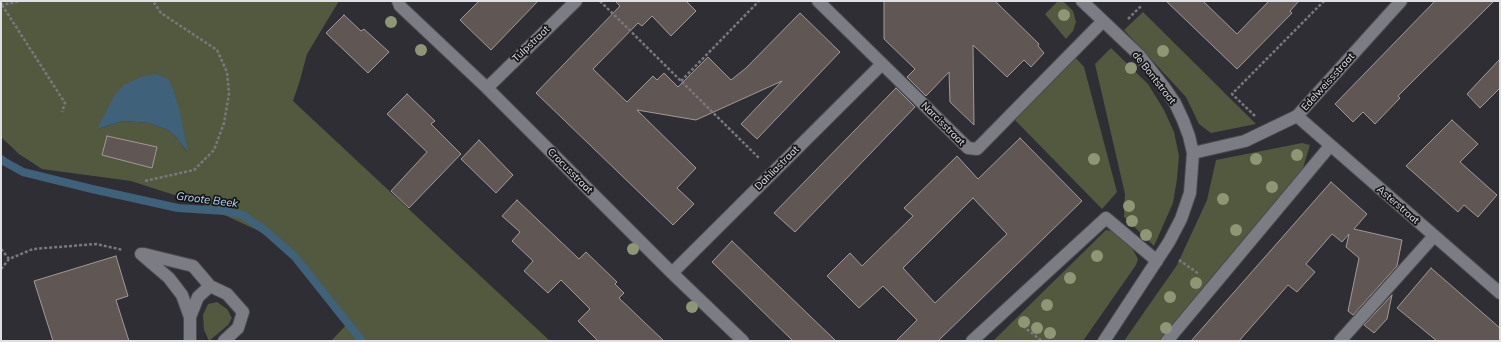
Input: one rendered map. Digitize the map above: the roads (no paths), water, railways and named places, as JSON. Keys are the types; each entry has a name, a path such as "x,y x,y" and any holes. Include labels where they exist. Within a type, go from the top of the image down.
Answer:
{"street":[{"name":"Crocusstraat","path":"398,1 400,6 487,88 672,273 743,341"},
{"name":"Tulpstraat","path":"487,88 576,1"},
{"name":"Narcisstraat","path":"818,1 968,148 977,149 1103,21"},
{"name":"de Bontstraat","path":"1082,1 1139,55 1175,103 1189,136 1193,154 1190,193 1182,219 1157,261 1104,341"},
{"name":"Edelweissstraat","path":"1193,154 1245,141 1296,116 1401,1"},
{"name":"Dahliastraat","path":"672,273 882,64"},
{"name":"Asterstraat","path":"1296,116 1500,293"},
{"path":"1167,341 1330,146"},
{"path":"972,341 1106,218 1157,261"},
{"path":"1340,341 1434,236"},
{"path":"190,341 190,317 182,295 169,278 141,254 193,266 210,286 227,294 243,312 238,328 224,341"},
{"path":"190,317 198,297 210,286"}],"water":[{"path":"156,74 168,79 174,91 188,153 177,138 168,130 149,123 123,121 97,129 114,96 124,85 141,77"}],"waterway":[{"name":"Groote Beek","path":"1,159 23,172 92,189 178,208 224,211 243,215 267,232 295,257 362,341"}]}
